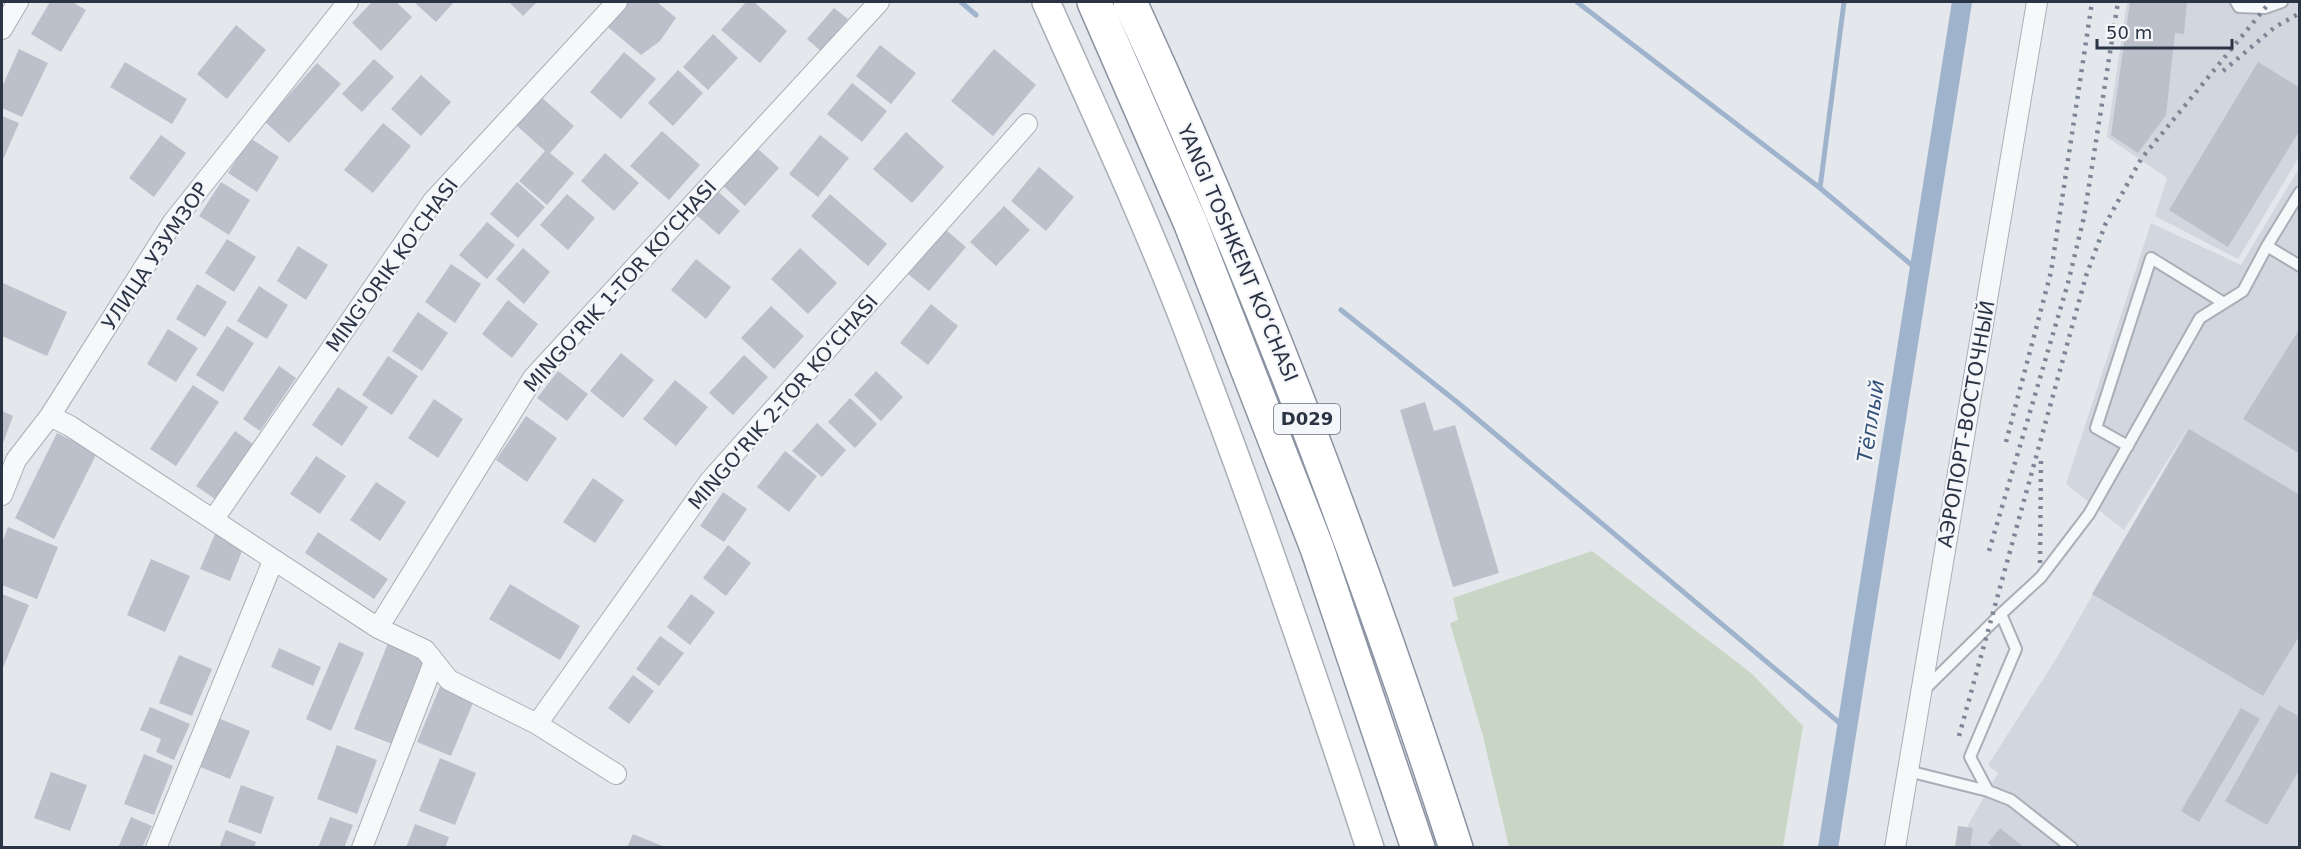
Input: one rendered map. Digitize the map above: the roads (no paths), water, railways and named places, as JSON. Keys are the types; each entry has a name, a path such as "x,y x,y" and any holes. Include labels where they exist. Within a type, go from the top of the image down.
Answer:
{"highway":[{"name":"YANGI TOSHKENT KO‘CHASI","path":"1094,2 1190,222 1317,548 1418,848"},
{"name":"YANGI TOSHKENT KO‘CHASI","path":"1130,2 1247,266 1353,540 1456,848"}],"main road":[{"path":"1046,2 1099,120 1195,347 1279,579 1370,848"}],"street":[{"path":"2,29 18,2"},
{"name":"УЛИЦА УЗУМЗОР","path":"2,495 16,460 50,416 173,222 348,2"},
{"name":"MING'ORIK KO'CHASI","path":"213,520 433,201 617,2"},
{"name":"MINGO‘RIK 1-TOR KO‘CHASI","path":"378,628 533,378 879,2"},
{"name":"АЭРОПОРТ-ВОСТОЧНЫЙ","path":"1895,848 2037,2"},
{"name":"MINGO‘RIK 2-TOR KO‘CHASI","path":"537,724 709,482 1027,124"},
{"path":"50,416 70,426 378,628 425,650 448,680 537,724 616,774"},
{"path":"156,848 273,561"},
{"path":"362,848 434,662"}],"lane":[{"path":"2236,2 2239,6 2265,8 2282,2"},
{"path":"1920,693 2041,577 2089,514 2200,318 2243,291 2300,192"},
{"path":"2267,246 2300,266"},
{"path":"2128,446 2096,428 2151,258 2224,303"},
{"path":"1988,791 1970,757 2016,649 2001,614"},
{"path":"1908,771 1988,791 2011,800 2072,848"}],"waterway":[{"path":"961,2 976,15"},
{"path":"1577,2 1820,188 1920,272"},
{"path":"1820,188 1844,2"},
{"name":"Тёплый","path":"1828,848 1962,2"},
{"path":"1341,310 1457,402 1848,730"}],"railway":[{"path":"2006,442 2051,272 2092,2"},
{"path":"1989,551 2068,283 2084,217 2118,2"},
{"path":"1959,736 2086,276 2105,225 2141,159 2270,2"},
{"path":"2223,71 2275,27 2300,13"},
{"path":"2040,563 2041,459"}]}
